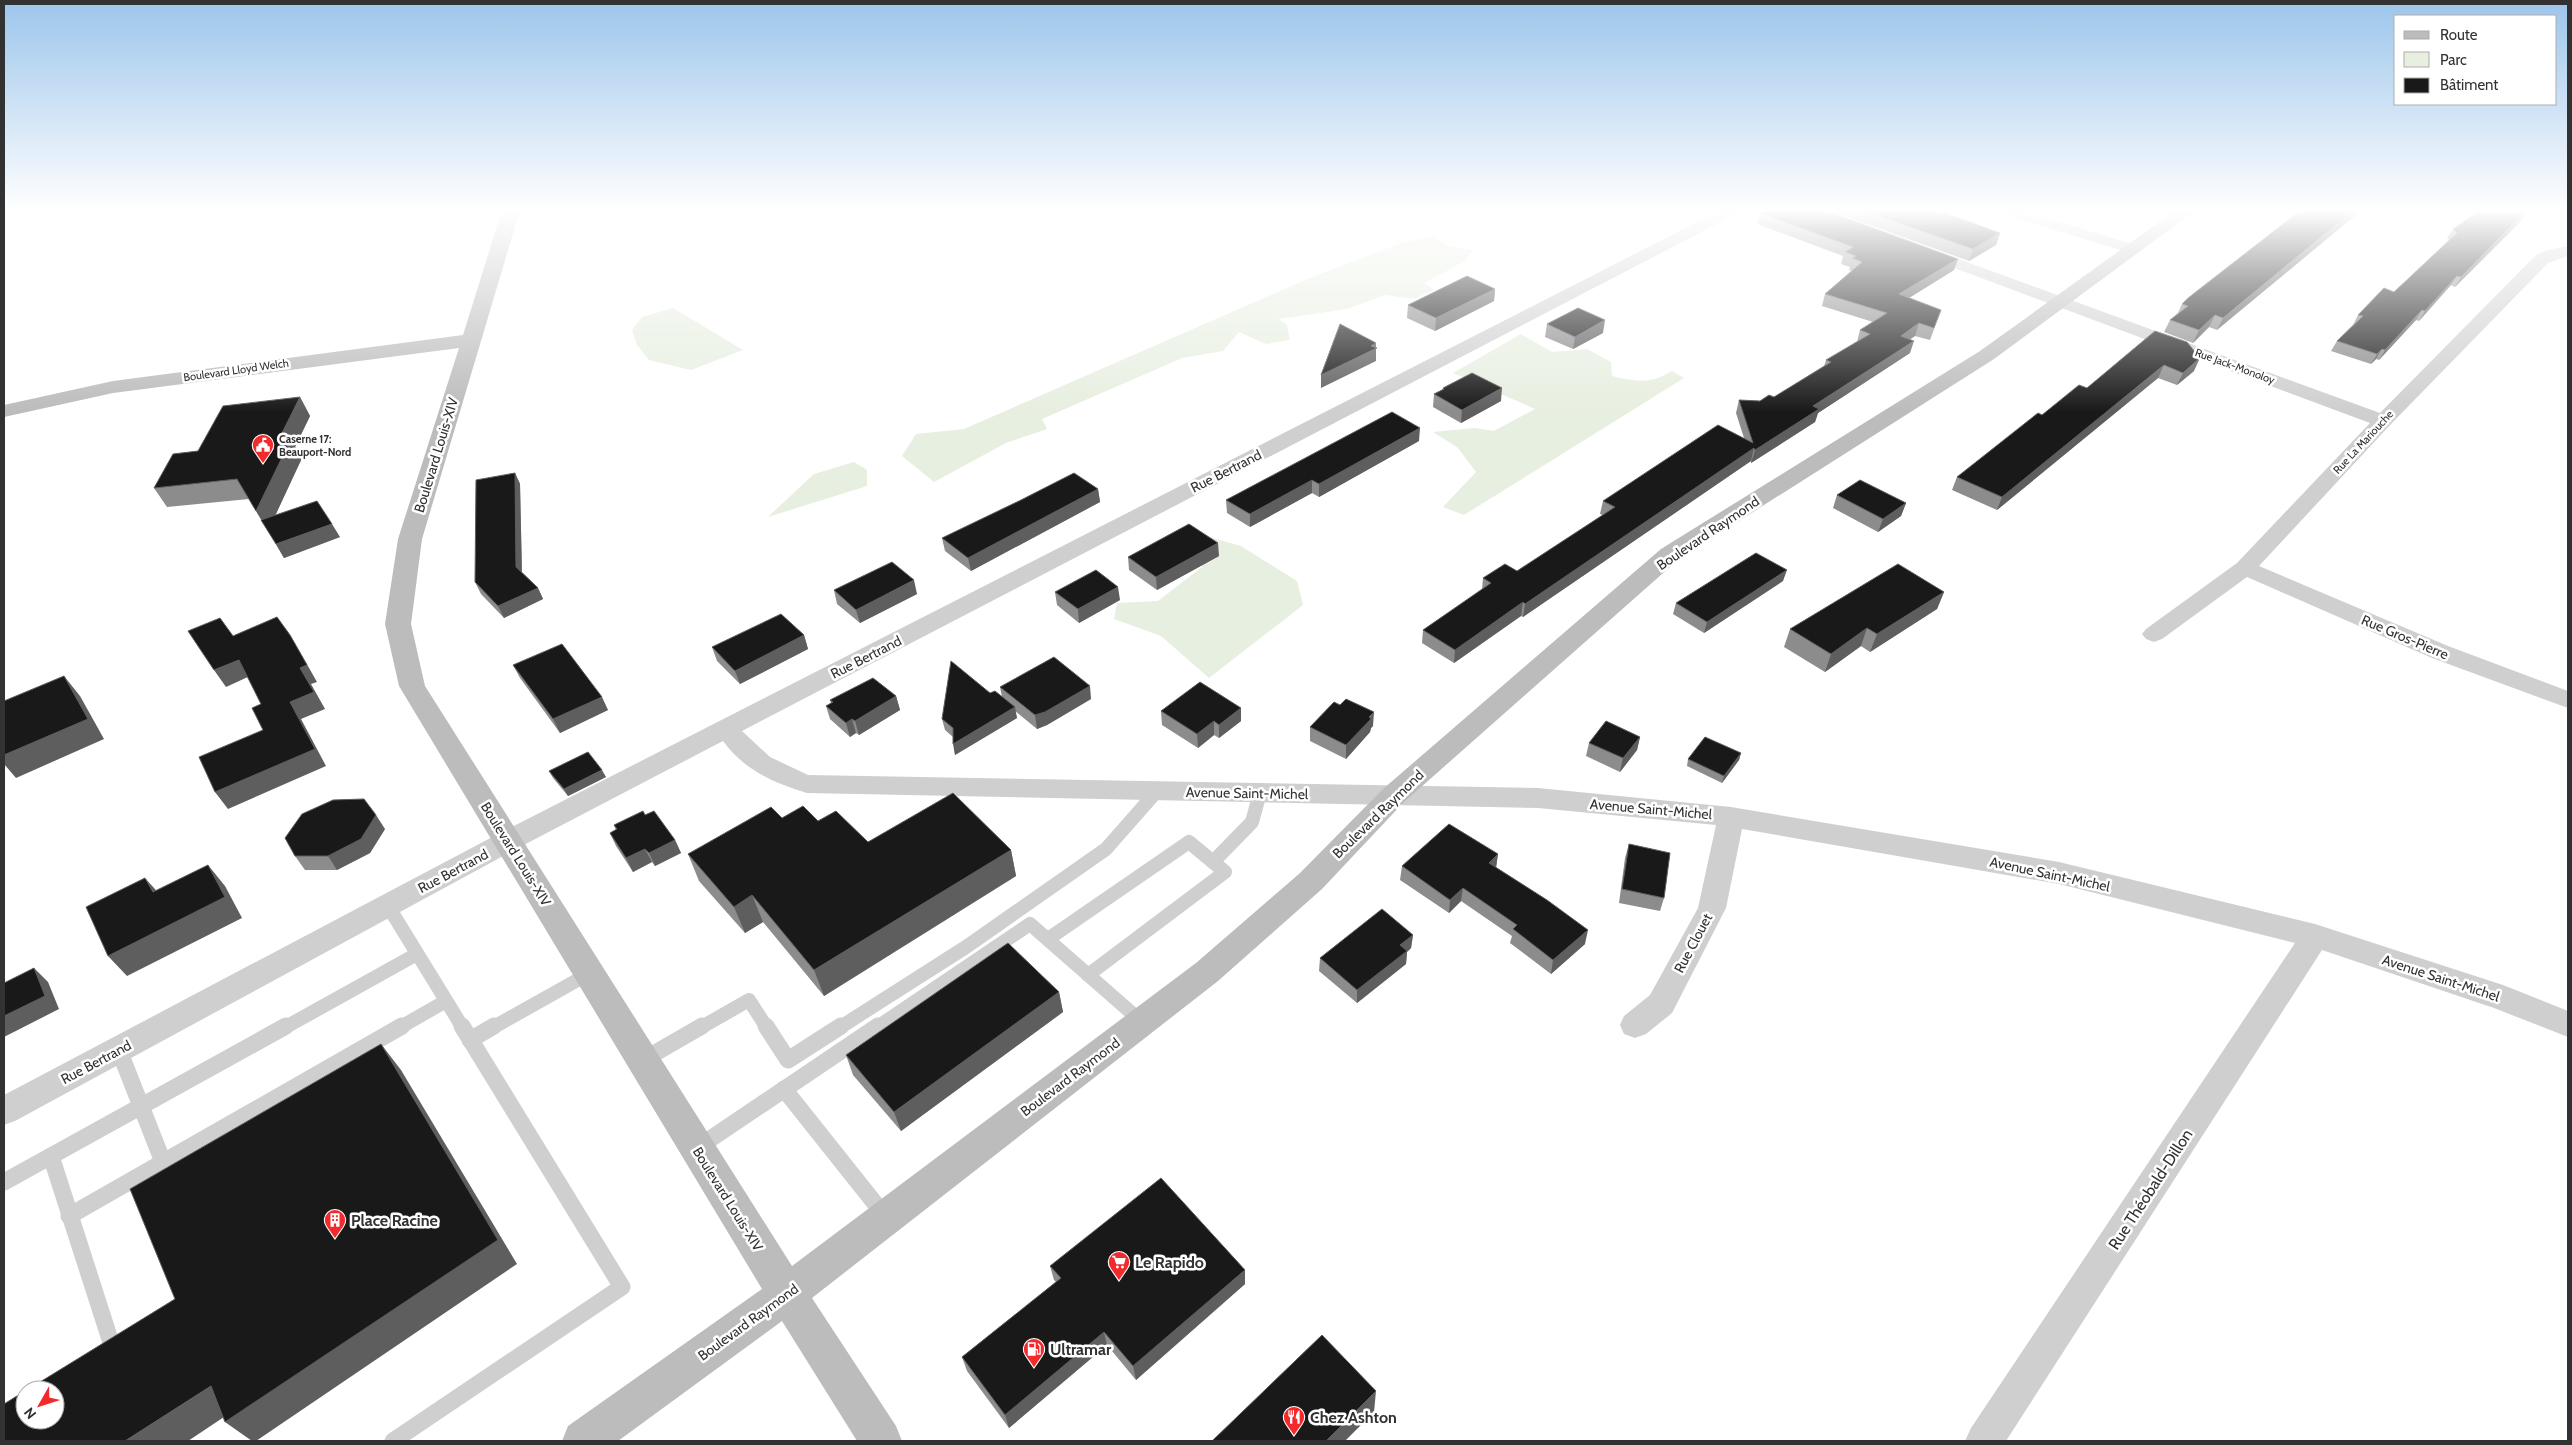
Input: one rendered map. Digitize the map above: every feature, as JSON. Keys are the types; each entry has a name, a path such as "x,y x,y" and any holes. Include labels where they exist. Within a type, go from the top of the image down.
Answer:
{"main road":[{"name":"Boulevard Louis-XIV","path":"491,277 410,539 398,624 412,686 787,1294 881,1441"},
{"name":"Boulevard Raymond","path":"583,1441 787,1294 1207,972 1311,881 1393,796 1670,554 1987,355 2092,277"},
{"name":"Boulevard Lloyd Welch","path":"4,411 113,387 471,340"}],"street":[{"name":"Rue Bertrand","path":"4,1111 508,841 1601,277"},
{"path":"1995,277 2060,301"},
{"name":"Rue La Mariouche","path":"2154,634 2245,568 2383,421 2524,277"},
{"name":"Rue Jack-Monoloy","path":"2060,301 2383,421"},
{"name":"Rue Gros-Pierre","path":"2245,568 2440,652 2568,700"},
{"name":"Avenue Saint-Michel","path":"727,729 741,750 773,773 807,784 1538,798 1731,816 2060,873 2316,936 2503,998 2568,1024"},
{"name":"Rue Clouet","path":"1635,1025 1661,1004 1712,908 1731,816"},
{"name":"Rue Théobald-Dillon","path":"1984,1441 2316,936"}],"lane":[{"path":"643,1060 750,1000 788,1060 966,946 1106,849 1157,791"},
{"path":"1213,862 1252,822 1260,793"},
{"path":"1048,939 1189,842 1225,872 1088,975"},
{"path":"388,906 622,1287 393,1441"},
{"path":"697,1148 1030,924 1142,1022"},
{"path":"4,1182 418,954"},
{"path":"470,1040 590,973"},
{"path":"68,1216 446,1001"},
{"path":"119,1050 163,1162"},
{"path":"784,1089 886,1218"},
{"path":"51,1156 68,1216 118,1362 110,1367"}],"green space":[{"path":"1311,277 1434,277 1424,283 1434,290 1414,299 1385,295 1347,309 1279,319 1287,325 1290,340 1266,344 1239,332 1223,351 1182,358 1042,419 1047,429 1006,443 934,482 902,456 916,434 964,429"},
{"path":"673,308 743,350 691,370 649,360 637,345 632,330 642,317"},
{"path":"1521,334 1552,352 1587,349 1611,362 1612,376 1643,381 1657,378 1672,371 1684,378 1464,515 1443,507 1476,472 1458,448 1433,432 1475,428 1494,431 1535,409 1453,373"},
{"path":"854,462 867,470 867,486 768,517 814,474"},
{"path":"1202,535 1241,546 1297,581 1303,605 1209,678 1161,636 1114,619 1117,603 1158,601 1202,567"}],"building":[{"path":"1464,277 1470,277 1495,289 1436,318 1408,305"},
{"path":"1844,277 1927,277 1899,294 1941,310 1934,328 1919,323 1901,336 1914,341 1813,406 1819,409 1755,450 1754,448 1525,604 1523,602 1455,650 1423,630 1491,583 1483,578 1505,564 1517,571 1615,507 1603,501 1718,425 1753,443 1739,400 1760,401 1769,395 1774,397 1831,362 1826,360 1870,334 1860,330 1887,313 1825,294"},
{"path":"2214,277 2272,277 2223,318 2215,315 2199,330 2170,320 2188,306 2182,304"},
{"path":"2410,277 2456,277 2385,350 2382,349 2377,354 2337,341 2363,316 2358,315 2384,288 2394,292"},
{"path":"1578,308 1605,320 1575,337 1547,324"},
{"path":"1340,324 1376,343 1371,346 1377,348 1321,375"},
{"path":"2155,331 2187,342 2200,358 2183,373 2164,365 2002,497 1957,477 2038,413 2042,415 2079,385 2087,388"},
{"path":"1472,373 1502,388 1462,410 1434,394 1443,388"},
{"path":"300,397 280,437 286,436 285,440 291,439 256,511 237,479 154,488 173,454 198,451 223,406"},
{"path":"1392,412 1420,428 1319,484 1312,480 1250,514 1226,500"},
{"path":"515,473 516,567 538,588 498,606 475,582 476,480"},
{"path":"1074,473 1098,489 968,558 942,538 1021,500"},
{"path":"1860,480 1906,503 1883,519 1837,495"},
{"path":"317,501 332,524 276,544 261,520"},
{"path":"1189,524 1218,543 1156,577 1128,557"},
{"path":"1756,553 1787,570 1707,622 1676,603"},
{"path":"892,562 914,580 856,610 834,590"},
{"path":"1898,564 1944,592 1877,634 1867,628 1831,654 1790,629"},
{"path":"1096,570 1118,587 1078,609 1055,592"},
{"path":"781,614 804,635 735,671 712,647"},
{"path":"277,617 307,665 300,668 314,692 290,702 315,749 215,792 199,757 263,730 252,708 261,704 239,660 214,670 188,631 220,618 233,636"},
{"path":"562,644 602,697 553,719 513,665"},
{"path":"1054,657 1090,686 1045,712 1035,715 1000,687"},
{"path":"951,661 990,693 995,691 1015,707 953,744 953,728 942,719"},
{"path":"64,676 88,719 4,755 4,701"},
{"path":"873,678 896,696 855,721 852,719 846,723 826,706 833,702 830,700"},
{"path":"1200,682 1241,708 1219,725 1214,721 1197,734 1161,711"},
{"path":"1346,699 1374,712 1369,717 1371,719 1346,745 1310,727 1334,702 1340,705"},
{"path":"1606,721 1640,737 1623,758 1589,743"},
{"path":"1705,737 1741,753 1724,776 1688,759"},
{"path":"588,752 602,770 564,789 549,771"},
{"path":"953,793 1011,850 814,970 752,895 734,907 688,854 771,807 782,818 803,806 818,821 836,811 868,842"},
{"path":"364,799 376,815 361,839 328,856 295,856 285,838 302,814 333,800"},
{"path":"643,811 645,815 654,811 675,840 649,853 645,849 626,858 610,833 617,829 614,825"},
{"path":"1449,824 1498,854 1489,863 1547,900 1588,930 1553,960 1513,929 1517,925 1463,888 1450,900 1402,866"},
{"path":"1629,844 1670,853 1664,898 1622,889"},
{"path":"208,865 225,897 108,956 86,907 145,878 153,892"},
{"path":"1382,909 1413,935 1400,945 1407,951 1357,990 1320,958"},
{"path":"1008,943 1059,992 894,1112 846,1055"},
{"path":"34,968 45,996 4,1016 4,983"},
{"name":"Place Racine","path":"381,1044 498,1240 225,1422 211,1386 125,1441 4,1441 4,1404 15,1397 15,1430 65,1430 65,1380 43,1380 175,1299 130,1189"},
{"path":"1161,1178 1245,1270 1133,1366 1104,1332 1005,1415 962,1357 1061,1278 1050,1266"},
{"path":"1322,1335 1376,1391 1326,1441 1212,1441"}],"place":[{"name":"Caserne 17: Beauport-Nord","path":"263,464"},
{"name":"Place Racine","path":"335,1239"},
{"name":"Le Rapido","path":"1119,1281"},
{"name":"Ultramar","path":"1034,1368"},
{"name":"Chez Ashton","path":"1294,1436"}]}
